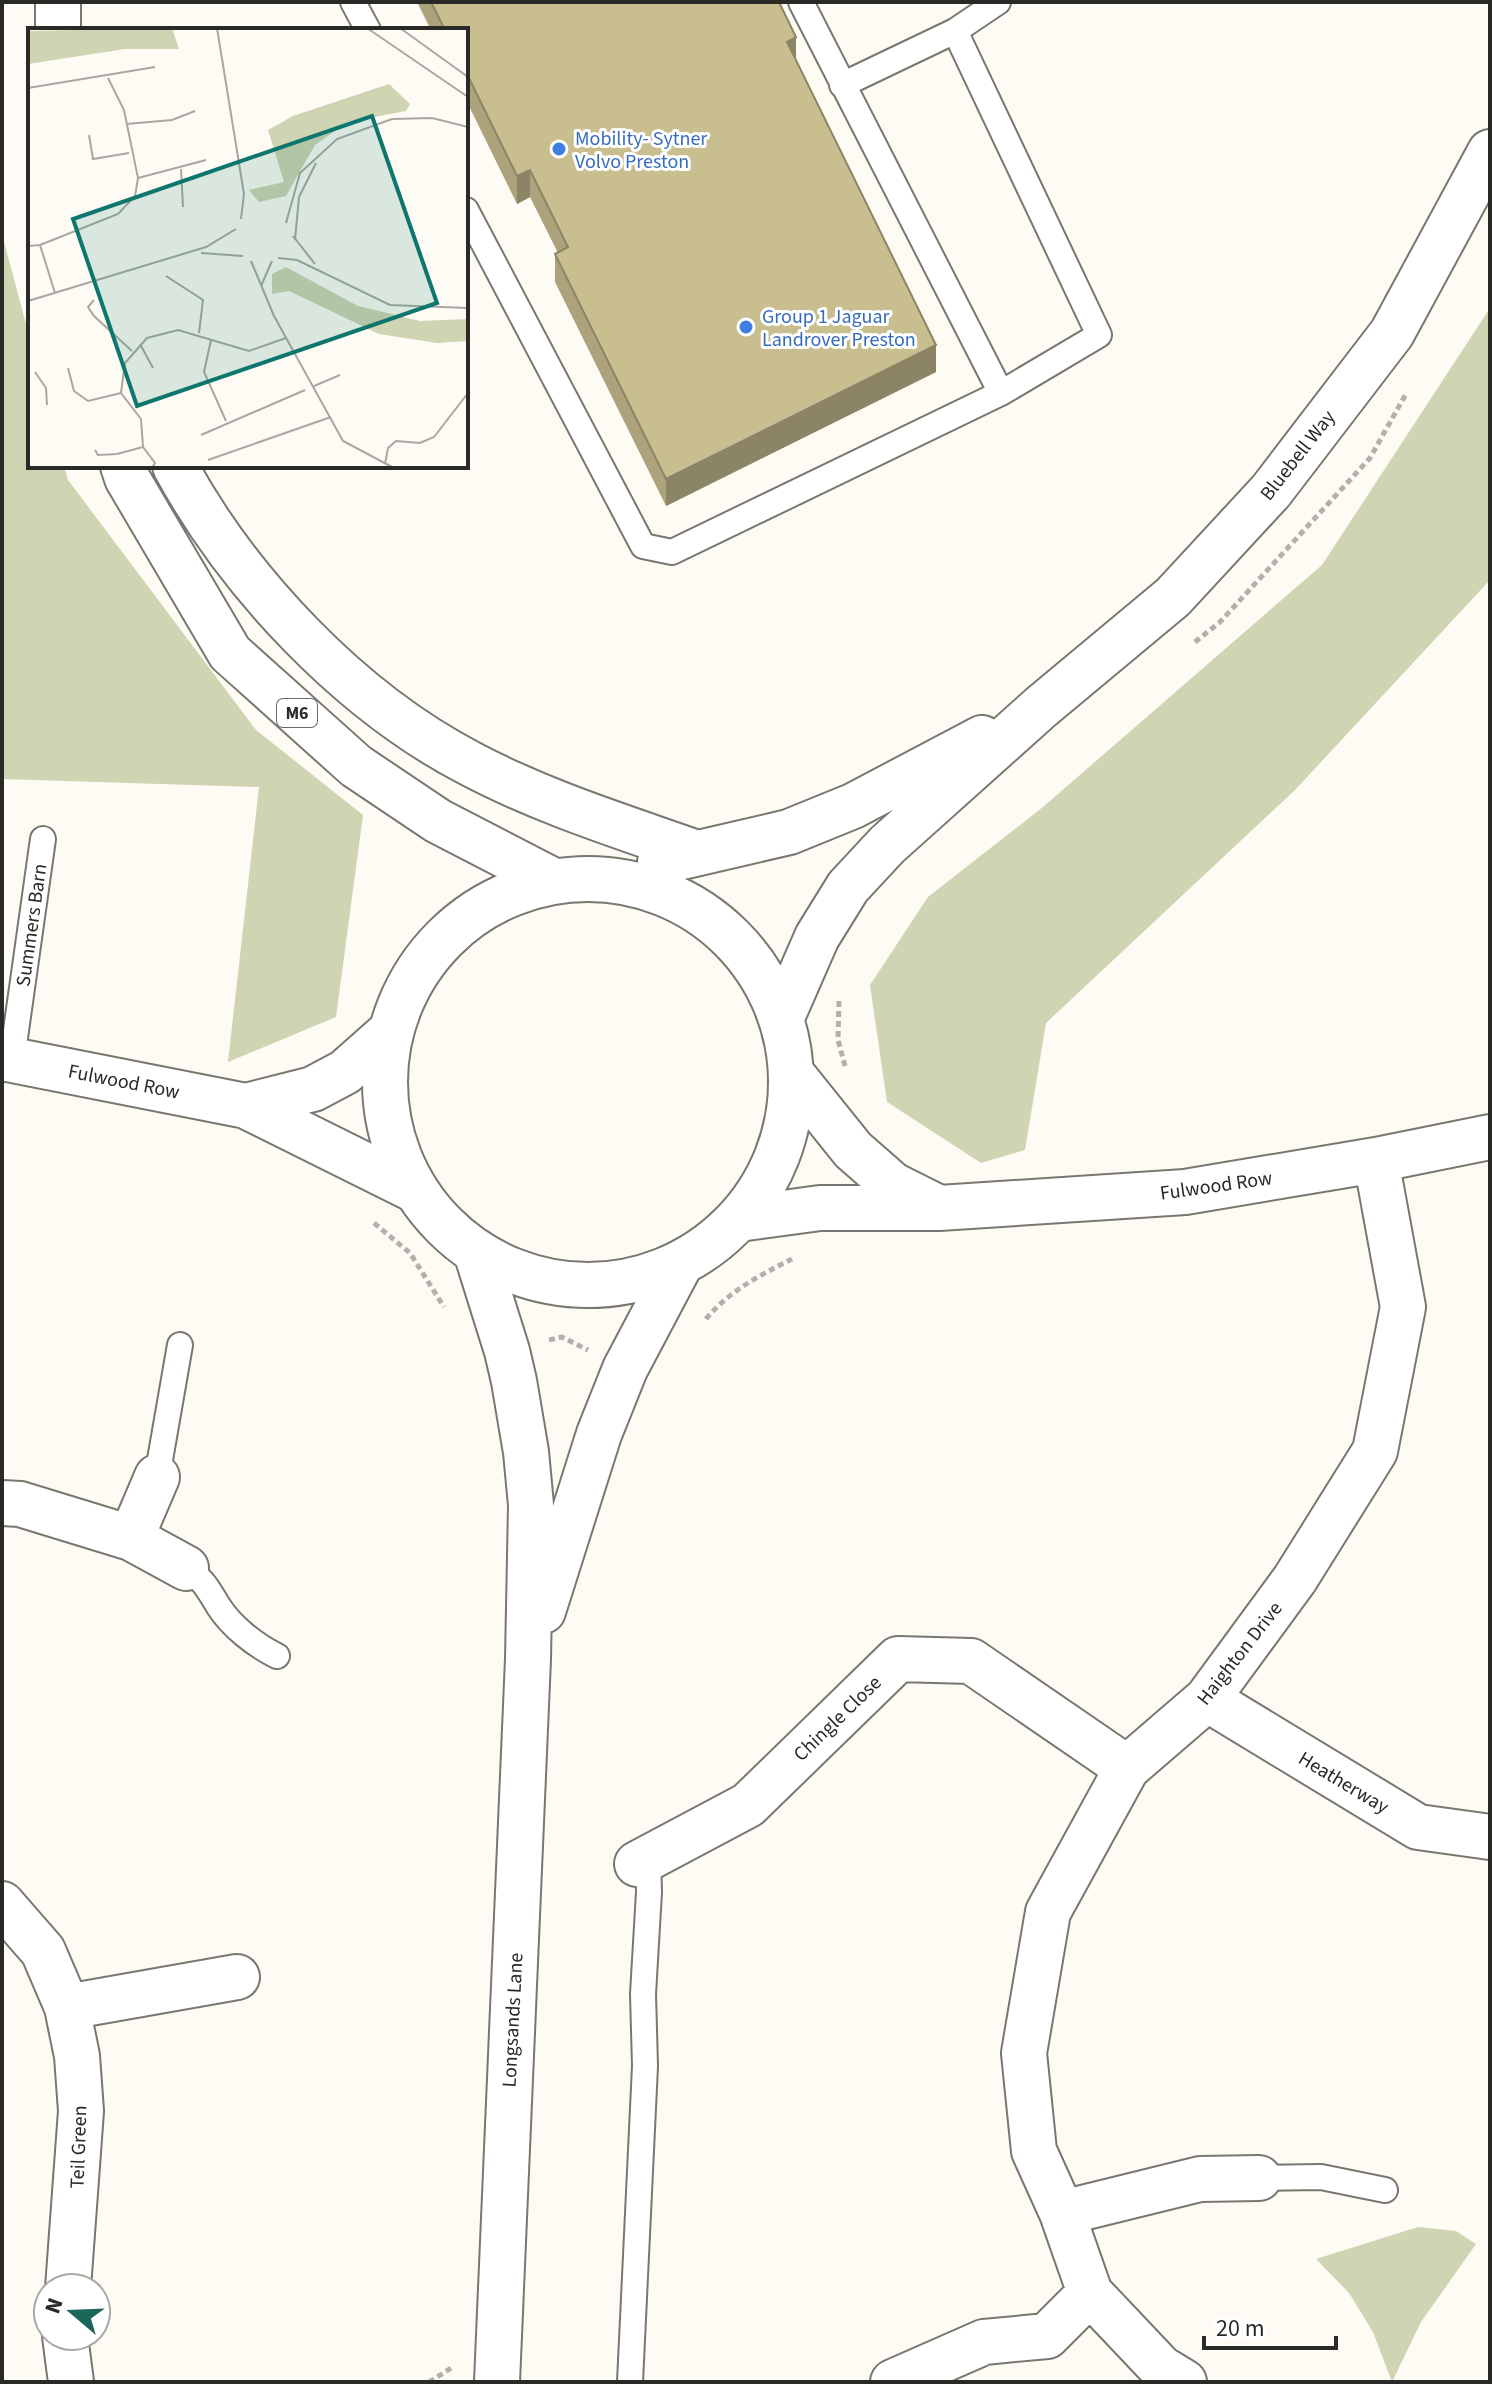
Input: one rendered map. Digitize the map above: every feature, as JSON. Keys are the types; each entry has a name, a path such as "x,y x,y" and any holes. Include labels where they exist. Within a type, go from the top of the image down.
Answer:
{"main road":[{"name":"Bluebell Way","path":"1041,707 1173,597 1271,491 1392,333 1490,152"},
{"name":"M6","path":"124,468 230,653 356,766 438,821 552,880"},
{"path":"176,468 199,510 262,594 337,669 402,721 469,763 552,802 697,853"},
{"path":"598,877 658,889 712,918 744,952 765,982 782,1017 792,1074 787,1126 769,1175 739,1219 712,1243 681,1263 630,1281 577,1285 525,1276 476,1252 442,1225 415,1190 392,1140 384,1086 390,1032 412,978 448,932 497,898 552,880 598,877 789,832 853,806 1041,707"},
{"path":"782,1017 817,937 848,887 887,845 1041,707"},
{"name":"Fulwood Row","path":"246,1106 313,1089 345,1072 390,1032"},
{"name":"Fulwood Row","path":"7,1058 246,1106 415,1190"},
{"path":"792,1074 853,1150 893,1185 939,1208"},
{"name":"Fulwood Row","path":"739,1219 820,1208 939,1208 1185,1192 1376,1160 1490,1137"},
{"name":"Haighton Drive","path":"1184,2382 1161,2368 1090,2293 1062,2213 1034,2151 1024,2053 1048,1912 1127,1768 1207,1699 1295,1579 1375,1451 1403,1307 1376,1160"},
{"path":"476,1252 507,1351 526,1452 531,1505 528,1659"},
{"path":"528,1659 599,1434 625,1369 681,1263"},
{"path":"131,1538 157,1477"},
{"path":"2,1503 20,1504 131,1538 186,1568"},
{"name":"Longsands Lane","path":"497,2382 528,1659"},
{"name":"Chingle Close","path":"642,1860 748,1805 898,1659 971,1661 1127,1768"},
{"name":"Heatherway","path":"1207,1699 1418,1827 1490,1837"},
{"name":"Teil Green","path":"2,1904 43,1951 67,2007 77,2056 81,2111 69,2272"},
{"path":"67,2007 237,1977"},
{"path":"1062,2213 1200,2179 1259,2178"},
{"path":"893,2382 984,2342 1047,2336 1090,2293"},
{"path":"67,2352 71,2382"}],"lane":[{"path":"353,2 367,28"},
{"path":"801,2 1001,393"},
{"path":"842,85 955,31 998,2"},
{"path":"468,214 643,546 672,552 1001,393 1099,335 955,31"},
{"name":"Summers Barn","path":"7,1058 43,839"},
{"path":"157,1477 180,1345"},
{"path":"186,1568 204,1580 219,1607 247,1636 277,1656"},
{"path":"630,2382 645,2066 643,1994 649,1892 642,1860"},
{"path":"1259,2178 1321,2177 1385,2190"}],"path":[{"path":"1183,651 1220,622 1370,458 1408,390"},
{"path":"839,998 838,1040 846,1069"},
{"path":"699,1327 715,1307 753,1278 816,1248 820,1208"},
{"path":"365,1213 410,1253 445,1309"},
{"path":"507,1351 562,1337 625,1369"}],"green space":[{"path":"2,234 28,332 28,468 65,468 68,480 256,730 363,815 336,1017 228,1062 259,787 2,779"},
{"path":"1490,308 1490,580 1295,790 1046,1023 1025,1150 981,1163 887,1102 870,985 928,897 1043,807 1322,565"},
{"path":"1418,2227 1456,2231 1476,2244 1421,2322 1392,2382 1373,2332 1349,2293 1316,2259"}],"building":[{"name":"Group 1 Jaguar Landrover Preston","path":"431,2 779,2 796,37 787,42 936,345 666,479 555,254 568,247 530,170 517,176 468,76 468,28 444,28"}],"place":[{"name":"Mobility- Sytner Volvo Preston","path":"559,149"},
{"name":"Group 1 Jaguar Landrover Preston","path":"746,327"}]}
